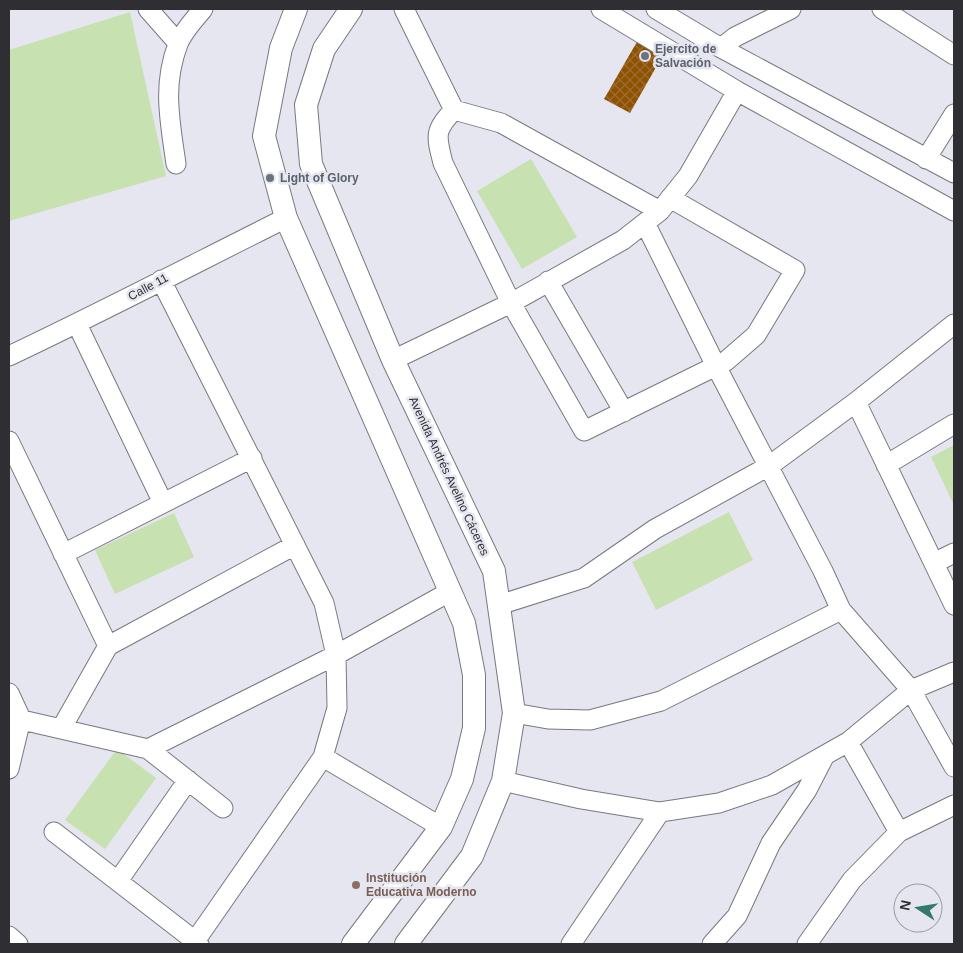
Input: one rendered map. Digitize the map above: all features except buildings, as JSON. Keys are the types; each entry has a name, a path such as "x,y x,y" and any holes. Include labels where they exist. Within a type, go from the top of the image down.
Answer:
{"street":[{"path":"148,9 178,43"},
{"path":"176,164 168,101 170,78 178,43 203,9"},
{"path":"296,9 281,48 264,136 286,218 464,623 474,675 474,728 462,779 441,827 353,944"},
{"name":"Avenida Andrés Avelino Cáceres","path":"351,9 324,49 306,105 311,164 393,360 494,570 514,712 504,780 472,856 406,944"},
{"path":"404,9 454,110 501,123 795,270 756,336 726,361 584,431 511,303 443,163 438,143 440,124 454,110"},
{"path":"601,9 737,91 954,211"},
{"path":"656,9 721,48 954,174"},
{"path":"721,48 735,37 791,9"},
{"path":"882,9 954,55"},
{"path":"393,360 511,303 623,240 665,205 688,176 737,91"},
{"path":"926,159 954,114"},
{"name":"Calle 11","path":"9,356 286,218"},
{"path":"645,222 716,366 823,571 841,610 911,690 954,767"},
{"path":"54,832 196,943 323,757 337,708 336,655 324,603 161,280"},
{"path":"548,281 624,412"},
{"path":"76,324 163,503"},
{"path":"499,605 584,578 655,529 769,466 856,402 954,324"},
{"path":"856,402 954,605"},
{"path":"886,465 954,424"},
{"path":"9,441 108,646"},
{"path":"63,554 252,458"},
{"path":"61,729 108,646 296,545"},
{"path":"934,562 954,553"},
{"path":"148,749 336,655 450,591"},
{"path":"514,712 548,719 590,720 661,700 841,610"},
{"path":"504,780 581,798 660,812 718,803 772,785 848,742 911,690 954,672"},
{"path":"9,693 15,718 9,769"},
{"path":"15,718 148,749 223,808"},
{"path":"848,742 899,832"},
{"path":"712,944 737,916 771,843 806,790 826,755"},
{"path":"323,757 441,827"},
{"path":"118,881 188,780"},
{"path":"807,944 852,880 899,832 954,805"},
{"path":"571,944 660,812"},
{"path":"9,936 18,944"}],"green space":[{"path":"130,12 166,176 9,221 9,50"},
{"path":"531,159 577,237 522,269 477,191"},
{"path":"954,445 954,505 931,457"},
{"path":"729,512 753,560 656,610 632,562"},
{"path":"174,513 194,557 115,594 95,550"},
{"path":"117,749 156,778 105,849 65,820"}],"place":[{"name":"Ejercito de Salvación","path":"645,56"},
{"name":"Light of Glory","path":"270,178"},
{"name":"Institución Educativa Moderno","path":"356,885"}]}
